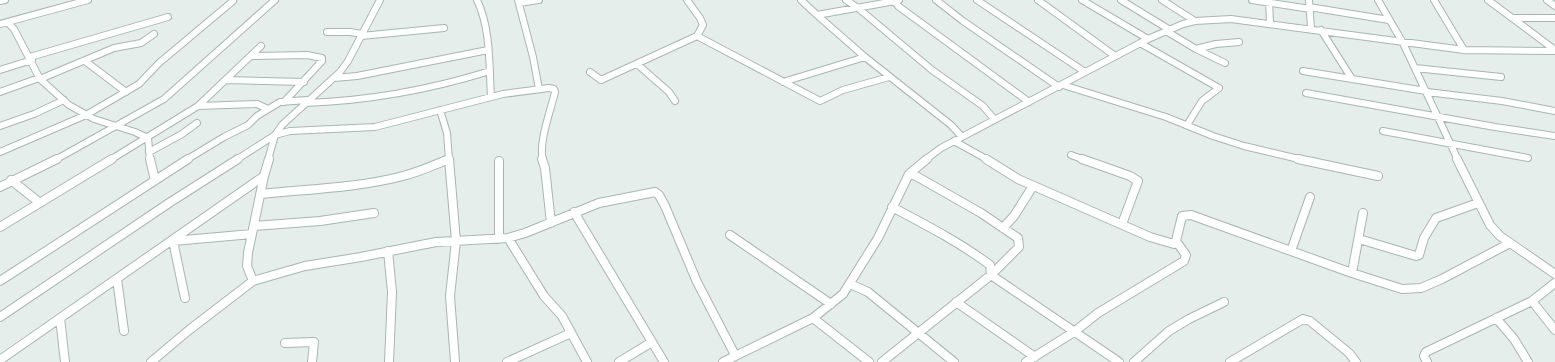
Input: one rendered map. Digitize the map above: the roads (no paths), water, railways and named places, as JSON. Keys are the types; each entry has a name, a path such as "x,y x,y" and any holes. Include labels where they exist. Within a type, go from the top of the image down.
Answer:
{"street":[{"path":"0,1 5,0"},
{"path":"0,24 88,0"},
{"path":"0,187 11,180 53,160 164,99 275,0"},
{"path":"253,282 247,266 264,176 275,135 282,125 334,78 348,61 380,0"},
{"path":"477,0 483,12 490,71 491,97"},
{"path":"539,0 518,1 533,57 539,89"},
{"path":"590,72 603,82 637,64 697,36 703,25 700,18 686,0"},
{"path":"801,0 865,57 951,125 962,137"},
{"path":"846,0 858,8 932,70 983,106 994,119"},
{"path":"936,0 963,21 1061,86 1166,117 1213,136 1244,146 1378,176"},
{"path":"977,0 1085,72"},
{"path":"1038,0 1115,56"},
{"path":"1082,0 1148,39"},
{"path":"1121,0 1196,49 1225,63"},
{"path":"1162,0 1195,21"},
{"path":"1252,0 1389,20"},
{"path":"1309,0 1311,28"},
{"path":"1378,0 1403,43 1426,91 1436,117 1478,203 1495,232 1555,274"},
{"path":"1434,0 1464,50"},
{"path":"1488,0 1555,51"},
{"path":"1547,0 1555,6"},
{"path":"0,152 86,115 139,84 159,63 233,1"},
{"path":"817,15 897,1 898,6 1029,102"},
{"path":"1269,2 1270,23"},
{"path":"0,70 31,58 168,17"},
{"path":"1513,18 1555,18"},
{"path":"723,362 813,318 831,304 850,284 878,238 909,174 925,160 954,141 994,119 1168,30 1195,21 1220,19 1311,28 1403,43 1464,50 1555,51"},
{"path":"7,22 14,29 31,58 39,78 64,100 94,120 135,132 148,138"},
{"path":"327,32 350,32 362,35 444,28"},
{"path":"1321,30 1352,79"},
{"path":"0,92 85,61 114,48 142,43 154,34"},
{"path":"697,36 820,101 844,90 889,77"},
{"path":"1196,49 1216,44 1239,42"},
{"path":"1140,43 1219,88 1202,101 1187,125"},
{"path":"0,227 148,138 198,106 261,46"},
{"path":"334,78 357,76 488,50"},
{"path":"0,281 155,180 224,137 248,125 268,109 284,102 317,69 322,61 322,58 307,55 251,56"},
{"path":"783,82 865,57"},
{"path":"85,61 126,92"},
{"path":"637,64 669,92 675,101"},
{"path":"1415,68 1501,77"},
{"path":"284,102 343,102 390,95 450,83 490,71"},
{"path":"1303,71 1426,91 1502,101 1555,111"},
{"path":"226,80 304,82"},
{"path":"0,317 181,195 275,135 290,131 375,127 491,97 539,89 554,89 555,92 544,136 542,154 551,222"},
{"path":"1306,92 1436,117 1555,136"},
{"path":"0,126 34,114 64,100"},
{"path":"198,106 257,104 268,109"},
{"path":"440,110 447,133 456,241 450,296 455,362"},
{"path":"150,152 182,134 197,123"},
{"path":"1383,131 1528,158"},
{"path":"148,138 151,166 155,180"},
{"path":"954,141 1033,186 1168,243 1174,244 1176,241 1182,216 1185,214 1200,218 1352,273 1402,289 1421,288 1510,243"},
{"path":"1071,155 1136,179 1138,184 1122,224"},
{"path":"261,194 334,187 385,180 404,176 449,159"},
{"path":"499,161 504,238 544,296 562,316 587,362"},
{"path":"882,362 991,275 1019,247 1018,238 1003,228 916,176 909,174"},
{"path":"0,360 117,278 173,241 264,176"},
{"path":"11,180 40,203"},
{"path":"1003,228 1014,216 1033,186"},
{"path":"151,362 189,330 253,282 305,266 388,251 456,241 504,238 551,222 598,203 654,192 658,194 665,206 697,282 735,355"},
{"path":"1291,251 1310,197"},
{"path":"1359,239 1416,256 1418,255 1424,238 1436,218 1478,203"},
{"path":"892,207 935,229 978,256 990,265 991,275 1119,362"},
{"path":"173,241 374,212"},
{"path":"574,212 664,362"},
{"path":"1352,273 1363,213"},
{"path":"730,235 831,304"},
{"path":"173,241 185,298"},
{"path":"1026,362 1074,332 1098,312 1135,292 1184,261 1186,255 1176,241"},
{"path":"388,251 392,278 390,362"},
{"path":"117,278 124,330"},
{"path":"1427,362 1424,356 1426,352 1532,300 1555,283"},
{"path":"850,284 868,292 954,362"},
{"path":"1532,300 1555,330"},
{"path":"956,302 1035,357"},
{"path":"1134,362 1150,346 1170,330 1224,302"},
{"path":"60,318 65,362"},
{"path":"813,318 869,362"},
{"path":"1496,318 1514,339 1528,362"},
{"path":"1230,362 1303,319 1307,319 1343,348 1356,362"},
{"path":"507,362 571,333"},
{"path":"285,343 314,342 312,362"},
{"path":"619,362 652,342"}]}
